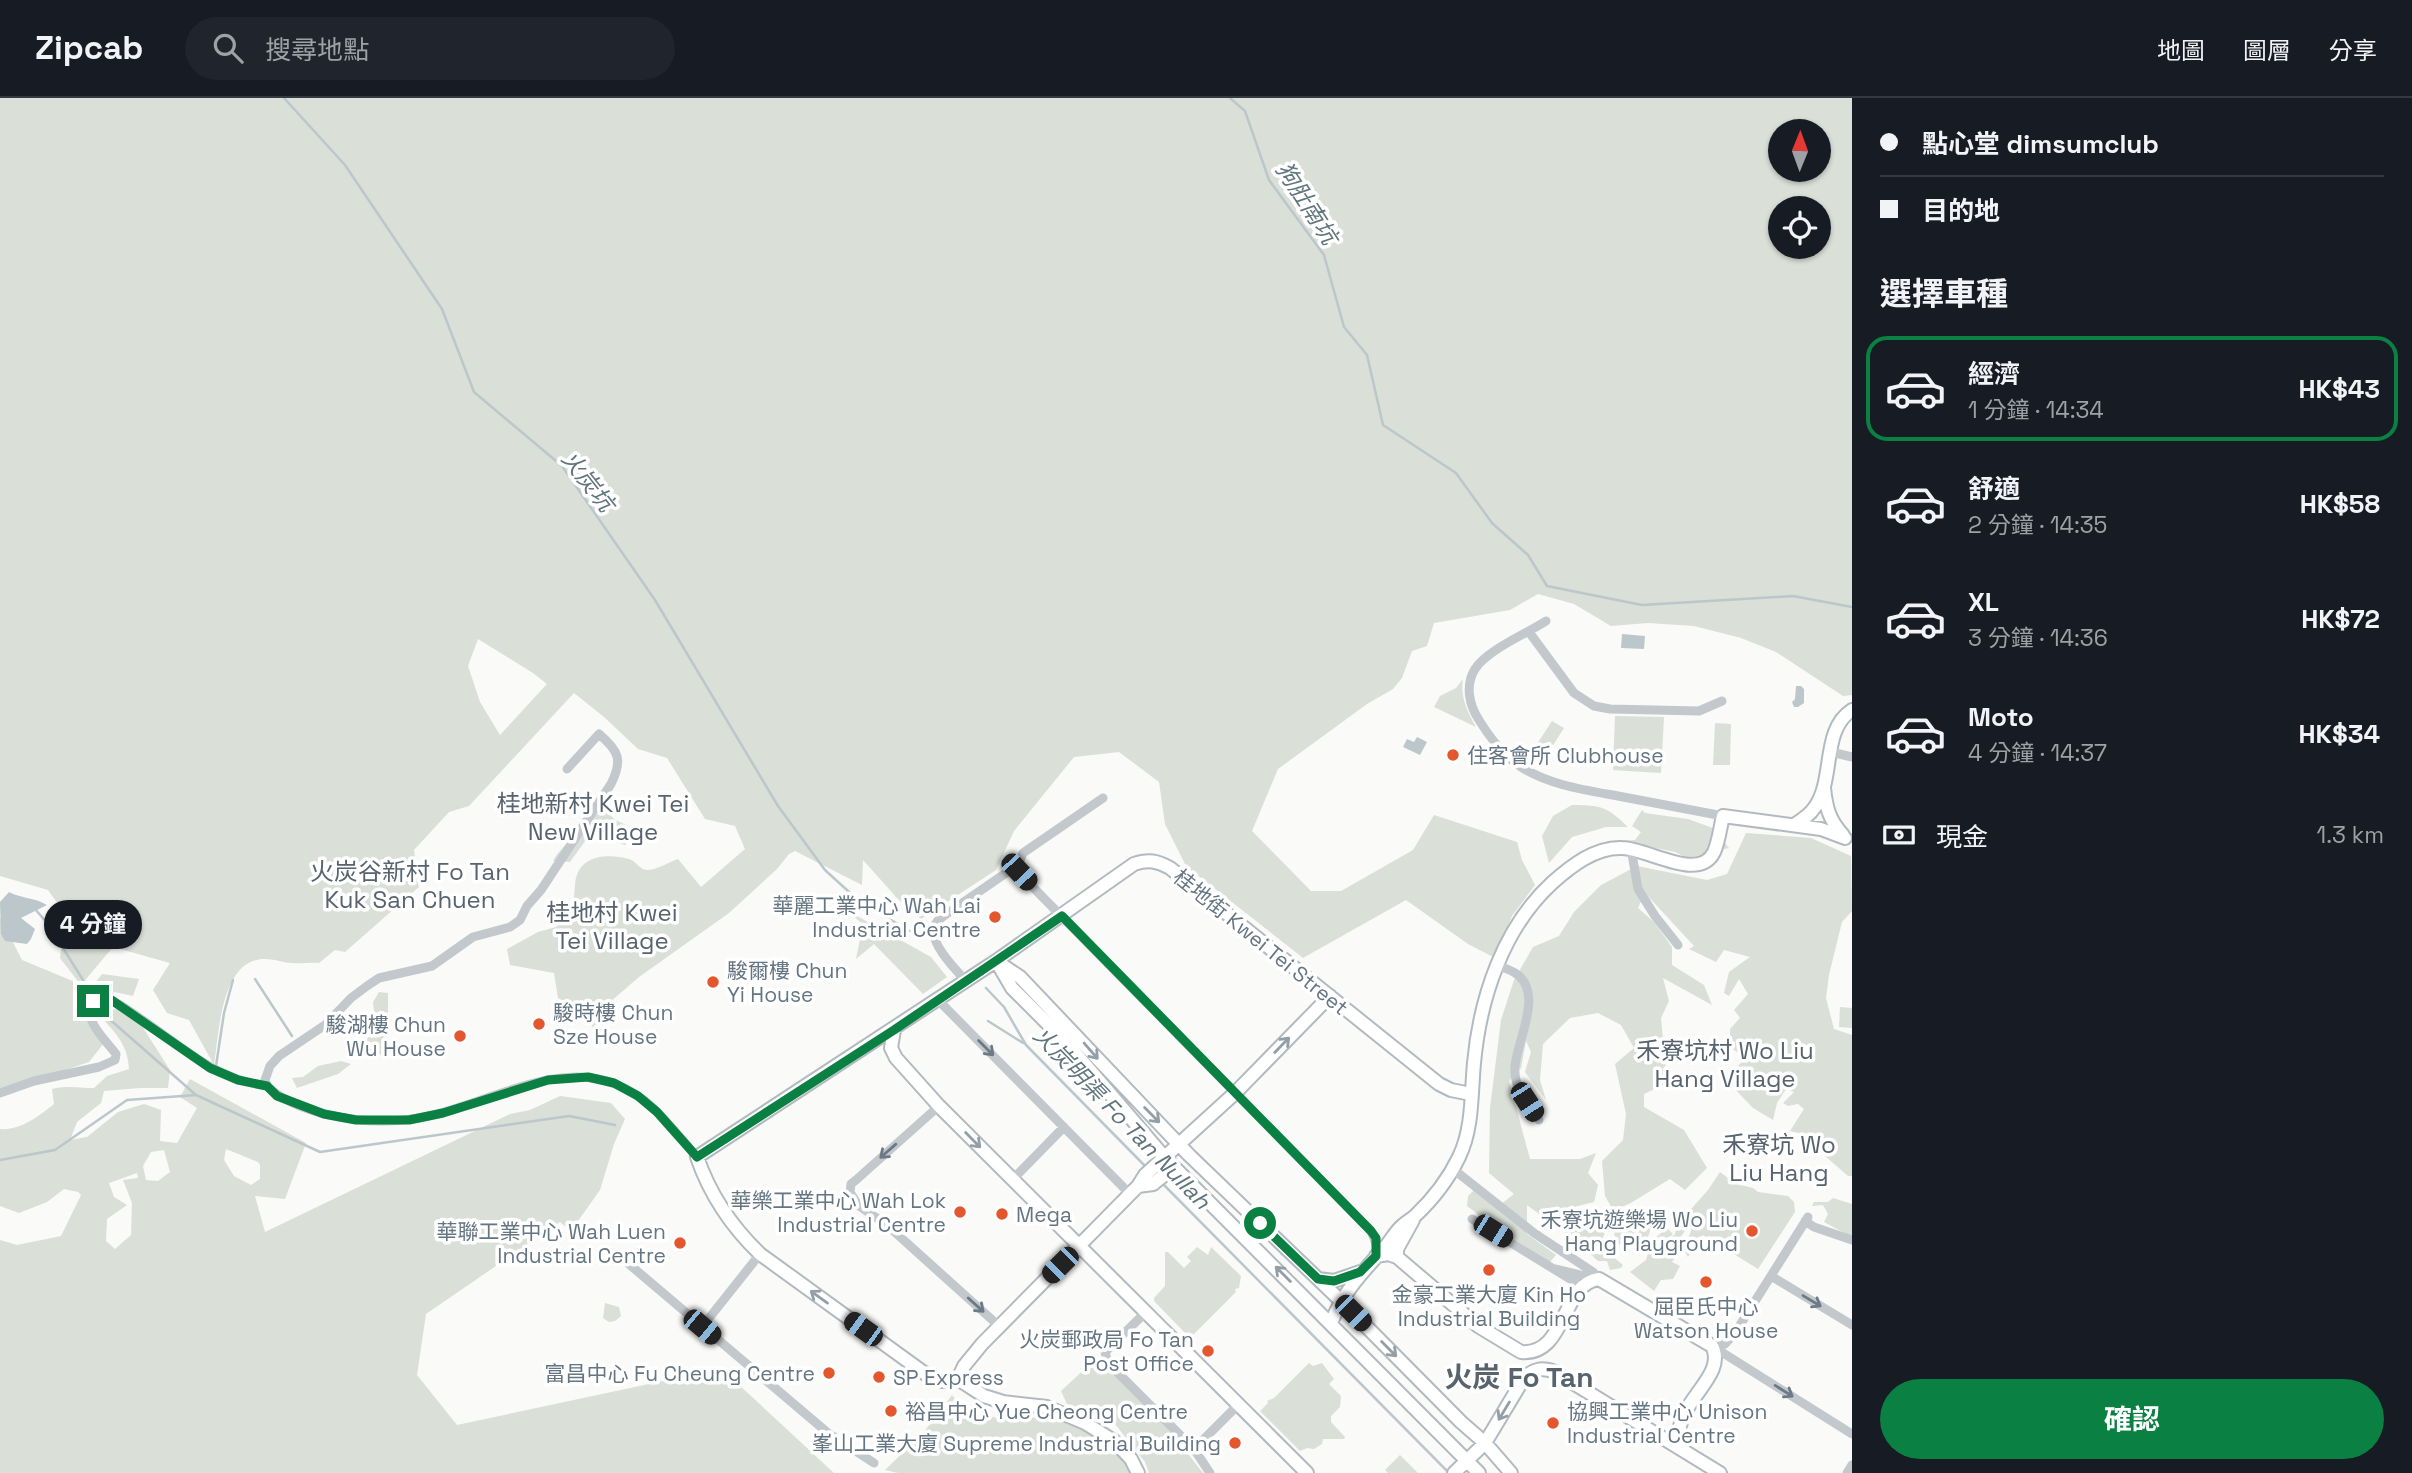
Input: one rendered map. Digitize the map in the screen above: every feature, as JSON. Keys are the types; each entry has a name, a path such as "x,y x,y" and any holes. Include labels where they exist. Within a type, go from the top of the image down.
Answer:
{"street":[{"path":"1546,621 1488,656 1475,668 1471,680 1470,704 1475,714 1490,737 1522,767 1558,784 1723,816 1822,829 1849,840"},
{"path":"1528,632 1574,693 1594,706 1610,709 1699,711 1722,701"},
{"path":"1794,825 1806,817 1816,805 1824,788 1836,726 1852,710"},
{"path":"567,769 599,734 614,747 618,759 617,772 611,784 520,920 510,927 472,937 432,966 387,976 367,986 325,1025 270,1066 265,1080 267,1086 277,1096 324,1114 356,1120 391,1121 443,1113 548,1080 588,1077 614,1083 638,1096 657,1112 697,1157 706,1183 741,1236 760,1254 927,1375 942,1381 958,1378 984,1396 1003,1402 1046,1407 1085,1423 1114,1441 1131,1460 1138,1473"},
{"path":"1831,752 1852,757"},
{"path":"1824,788 1826,807 1833,824 1849,840"},
{"path":"1016,870 1023,853 1103,798"},
{"path":"1397,1257 1397,1249 1413,1219 1453,1169 1467,1138 1479,1020 1498,965 1520,920 1558,878 1596,853 1613,848 1631,848 1685,865 1699,865 1707,861 1715,850 1723,816"},
{"path":"1631,848 1639,889 1655,916 1678,945"},
{"name":"桂地街 Kwei Tei Street","path":"697,1157 894,1030 1134,864 1144,860 1157,861 1170,868 1439,1084 1451,1090 1471,1094"},
{"path":"1016,870 1371,1231 1376,1238 1376,1256"},
{"path":"966,981 935,942 933,929 936,922 1006,873 1016,870"},
{"path":"996,961 1020,977 1115,1079 1485,1443 1511,1473"},
{"path":"996,961 1012,988 1065,1041 1165,1166 1331,1323 1479,1473"},
{"path":"1498,965 1520,977 1527,990 1528,1011 1515,1066 1517,1087 1539,1121"},
{"path":"958,1378 970,1359 999,1326 1139,1187 1165,1166 1180,1144 1234,1094 1330,996"},
{"path":"0,1093 34,1081 99,1067 116,1060 116,1054 96,1029 89,1014 91,1003 104,997 149,1024 210,1068 238,1080 267,1086"},
{"path":"938,1000 1065,1127 1139,1187"},
{"path":"894,1030 891,1048 896,1058 939,1106 1307,1473"},
{"path":"939,1106 851,1184 850,1192 858,1205 888,1226 999,1326"},
{"path":"1013,1179 1065,1127"},
{"path":"1453,1169 1534,1233 1593,1272 1599,1279"},
{"path":"1331,1323 1341,1301 1360,1272 1403,1225 1413,1219"},
{"path":"1472,1219 1575,1282 1580,1289"},
{"path":"1712,1346 1725,1344 1731,1338 1806,1219 1814,1227 1852,1240"},
{"path":"617,1254 828,1433 874,1463"},
{"path":"702,1327 760,1254"},
{"path":"1376,1256 1388,1254 1397,1257 1460,1312 1513,1349 1525,1367 1524,1378"},
{"path":"1553,1269 1599,1279 1852,1434"},
{"path":"1318,1279 1334,1281 1360,1272"},
{"path":"1771,1276 1852,1325"},
{"path":"1513,1349 1530,1353 1546,1346 1580,1289 1591,1280 1599,1279"},
{"path":"1146,1312 1105,1352 1108,1363 1194,1449 1210,1473"},
{"path":"1551,1339 1547,1359 1555,1372"},
{"path":"1684,1451 1679,1441 1679,1422 1712,1369 1716,1356 1712,1346"},
{"path":"1454,1473 1485,1443 1524,1378 1536,1370 1555,1372 1720,1473"},
{"path":"1194,1449 1239,1405"},
{"path":"1648,1429 1666,1428 1679,1422"},
{"path":"1847,1473 1852,1465"}],"shaded area":[{"path":"0,98 1852,98 1852,695 1843,696 1776,652 1741,638 1694,626 1648,623 1611,626 1574,604 1538,594 1510,610 1434,623 1427,646 1412,651 1402,678 1393,689 1367,704 1278,769 1252,831 1311,891 1341,891 1413,850 1434,815 1517,842 1522,860 1535,885 1512,916 1495,958 1468,944 1406,900 1303,958 1186,866 1165,824 1159,782 1119,752 1074,757 1014,831 996,870 921,919 897,898 863,860 862,885 795,851 789,854 777,869 729,913 639,977 609,1003 593,1028 585,1015 558,998 554,973 510,965 507,949 538,932 556,927 573,912 577,875 581,867 594,858 611,856 629,859 647,870 678,859 701,887 745,849 735,826 705,819 667,758 638,749 574,693 469,806 449,812 414,850 419,887 345,952 335,950 319,963 289,963 266,959 251,962 240,970 225,999 214,1065 189,1020 167,1013 153,990 170,963 113,947 81,985 104,1043 89,1062 0,1092 0,917 22,960 80,984 60,958 65,914 48,890 0,876","holes":["478,639 547,684 500,735 480,702 468,666"]},
{"path":"1622,634 1645,636 1644,649 1621,648"},
{"path":"1463,679 1465,704 1476,727 1434,707 1440,696 1456,688"},
{"path":"1796,686 1804,689 1804,703 1794,707 1792,702 1795,699"},
{"path":"1615,716 1664,717 1661,773 1613,770"},
{"path":"1552,721 1564,728 1547,755 1535,747"},
{"path":"1715,723 1731,724 1730,765 1713,765"},
{"path":"1417,737 1427,742 1420,755 1403,747 1407,739 1414,742"},
{"path":"601,805 615,820 624,824 633,837 625,845 588,837 570,862 553,861 564,846 597,814"},
{"path":"1572,805 1603,808 1628,827 1606,827 1572,837 1549,863 1542,836 1553,816"},
{"path":"1642,810 1645,813 1688,819 1713,828 1729,848 1688,858 1675,852 1640,845 1594,849 1608,841 1635,840 1641,832 1632,826"},
{"path":"1746,833 1811,838 1851,856 1852,911 1842,922 1826,998 1834,1029 1852,1035 1852,1176 1848,1176 1825,1156 1822,1147 1807,1154 1803,1134 1790,1131 1804,1109 1798,1104 1788,1106 1783,1103 1794,1092 1786,1089 1777,1103 1773,1120 1753,1108 1726,1080 1745,1058 1730,1047 1730,1029 1740,1018 1734,1010 1748,994 1739,979 1729,996 1724,993 1729,972 1750,957 1724,950 1716,962 1689,949 1694,946 1645,893 1638,908 1654,922 1672,947 1672,965 1704,985 1712,1005 1663,978 1669,1001 1661,1018 1667,1083 1644,1094 1644,1107 1684,1130 1707,1168 1685,1190 1670,1179 1629,1204 1613,1210 1605,1196 1602,1161 1623,1140 1626,1114 1615,1064 1634,1048 1621,1025 1598,1013 1570,1018 1543,1044 1540,1080 1546,1100 1525,1072 1531,1052 1526,1041 1521,1068 1509,1081 1530,1159 1580,1159 1596,1153 1588,1173 1598,1185 1594,1202 1570,1208 1585,1218 1611,1223 1639,1224 1647,1213 1650,1231 1647,1240 1636,1246 1616,1244 1614,1231 1605,1232 1600,1246 1623,1265 1610,1270 1607,1261 1598,1261 1527,1205 1527,1234 1556,1255 1550,1262 1467,1206 1468,1196 1474,1190 1496,1208 1514,1194 1489,1173 1490,1108 1501,1020 1514,980 1533,947 1559,936 1574,912 1601,885 1637,866 1707,880 1727,874"},
{"path":"9,892 47,905 21,918 35,929 27,944 5,941 1,934 0,902"},
{"path":"848,911 931,957 947,977 923,994 874,944 856,959 860,922"},
{"path":"102,974 139,979 133,996 110,991 95,983"},
{"path":"379,992 388,993 388,1057 366,1050 367,1039 376,1028 373,1002"},
{"path":"1840,1007 1852,1008 1852,1028 1839,1027"},
{"path":"116,1009 142,1026 170,1070 168,1088 104,1091 101,1103 77,1122 70,1140 87,1137 118,1112 144,1104 161,1110 160,1141 177,1143 197,1108 180,1097 190,1079 306,1143 285,1199 255,1196 265,1232 510,1114 530,1110 560,1096 611,1103 625,1119 600,1190 571,1231 560,1222 426,1314 417,1375 457,1425 696,1374 738,1384 834,1473 0,1473 0,1240 17,1245 61,1236 81,1195 64,1189 47,1202 19,1213 0,1206 0,1129 15,1128 48,1109 54,1104 52,1089 94,1088 107,1076 129,1069 123,1046 99,1015","holes":["226,1149 258,1162 260,1179 251,1185 234,1176 224,1160","164,1150 170,1172 158,1181 146,1180 143,1166 151,1152","137,1173 138,1178 123,1180 132,1203 131,1235 115,1249 106,1241 107,1219 127,1205 114,1197 109,1183"]},
{"path":"341,1061 351,1064 338,1074 297,1088 292,1078 303,1077 318,1066"},
{"name":"禾寮坑遊樂場 Wo Liu Hang Playground","path":"1720,1172 1736,1184 1758,1192 1788,1196 1794,1202 1795,1212 1758,1269 1703,1235 1688,1257 1684,1251 1693,1225 1691,1222 1667,1257 1676,1251 1677,1255 1672,1262 1680,1266 1673,1279 1661,1280 1654,1291 1630,1272 1646,1260 1652,1241 1667,1228 1673,1234 1659,1249 1675,1234 1677,1225"},
{"path":"1833,1198 1852,1204 1852,1237 1824,1222 1828,1214 1823,1205 1812,1206 1814,1202 1828,1202"},
{"path":"1197,1247 1208,1255 1211,1247 1241,1276 1236,1292 1190,1338 1154,1298 1165,1286 1165,1252 1184,1268 1191,1261 1187,1257"},
{"path":"605,1303 619,1307 621,1316 609,1322 603,1318"},
{"path":"1104,1356 1159,1417 1203,1473 1149,1473 1145,1462 1115,1424 1067,1404 1061,1391 1089,1365"},
{"path":"1309,1363 1313,1366 1322,1363 1334,1379 1329,1384 1341,1396 1340,1407 1331,1416 1331,1422 1345,1437 1323,1439 1322,1444 1314,1449 1300,1451 1260,1411 1267,1401 1274,1398"},
{"path":"952,1395 957,1401 955,1420 966,1412 1008,1420 1050,1416 1099,1437 1123,1457 1131,1473 898,1473 885,1470 923,1433"},
{"path":"1400,1455 1418,1473 1388,1473 1385,1470"}],"waterway":[{"name":"火炭坑","path":"284,98 345,165 442,309 474,392 562,466 655,600 778,806 825,870 860,902 910,931"},
{"name":"狗肚南坑","path":"1230,98 1245,111 1269,180 1324,255 1344,327 1367,355 1383,425 1456,473 1492,523 1528,555 1547,586 1642,605 1793,596 1852,607"},
{"path":"35,909 48,924 93,996"},
{"path":"255,979 292,1036"},
{"path":"216,1066 224,1013 233,980"},
{"name":"火炭明渠 Fo Tan Nullah","path":"986,988 1004,1007 1026,1045 1146,1167"},
{"path":"107,1017 196,1095"},
{"path":"988,1021 1023,1043"},
{"path":"0,1160 55,1150 127,1100 196,1095 320,1152 569,1116 615,1125"},
{"name":"火炭明渠 Fo Tan Nullah","path":"1161,1182 1449,1473"}],"place":[{"name":"住客會所 Clubhouse","path":"1453,755"},
{"name":"華麗工業中心 Wah Lai Industrial Centre","path":"995,917"},
{"name":"駿爾樓 Chun Yi House","path":"713,982"},
{"name":"駿時樓 Chun Sze House","path":"539,1024"},
{"name":"駿湖樓 Chun Wu House","path":"460,1036"},
{"name":"華樂工業中心 Wah Lok Industrial Centre","path":"960,1212"},
{"name":"Mega","path":"1002,1214"},
{"name":"禾寮坑遊樂場 Wo Liu Hang Playground","path":"1752,1231"},
{"name":"華聯工業中心 Wah Luen Industrial Centre","path":"680,1243"},
{"name":"金豪工業大廈 Kin Ho Industrial Building","path":"1489,1270"},
{"name":"屈臣氏中心 Watson House","path":"1706,1282"},
{"name":"火炭郵政局 Fo Tan Post Office","path":"1208,1351"},
{"name":"富昌中心 Fu Cheung Centre","path":"829,1373"},
{"name":"SP Express","path":"879,1377"},
{"name":"裕昌中心 Yue Cheong Centre","path":"891,1411"},
{"name":"協興工業中心 Unison Industrial Centre","path":"1553,1423"},
{"name":"峯山工業大廈 Supreme Industrial Building","path":"1235,1443"}],"district":[{"name":"桂地新村 Kwei Tei New Village","path":"593,817"},
{"name":"火炭谷新村 Fo Tan Kuk San Chuen","path":"410,885"},
{"name":"桂地村 Kwei Tei Village","path":"612,926"},
{"name":"禾寮坑村 Wo Liu Hang Village","path":"1725,1064"},
{"name":"禾寮坑 Wo Liu Hang","path":"1779,1158"},
{"name":"火炭 Fo Tan","path":"1519,1377"}],"route":[{"path":"93,1001 107,997 210,1068 229,1077 267,1086 277,1096 324,1114 356,1120 409,1120 443,1113 548,1080 588,1077 614,1083 649,1104 697,1157 715,1148 894,1030 1062,916 1371,1231 1376,1238 1376,1256 1360,1272 1329,1282 1318,1279 1260,1223"}]}
